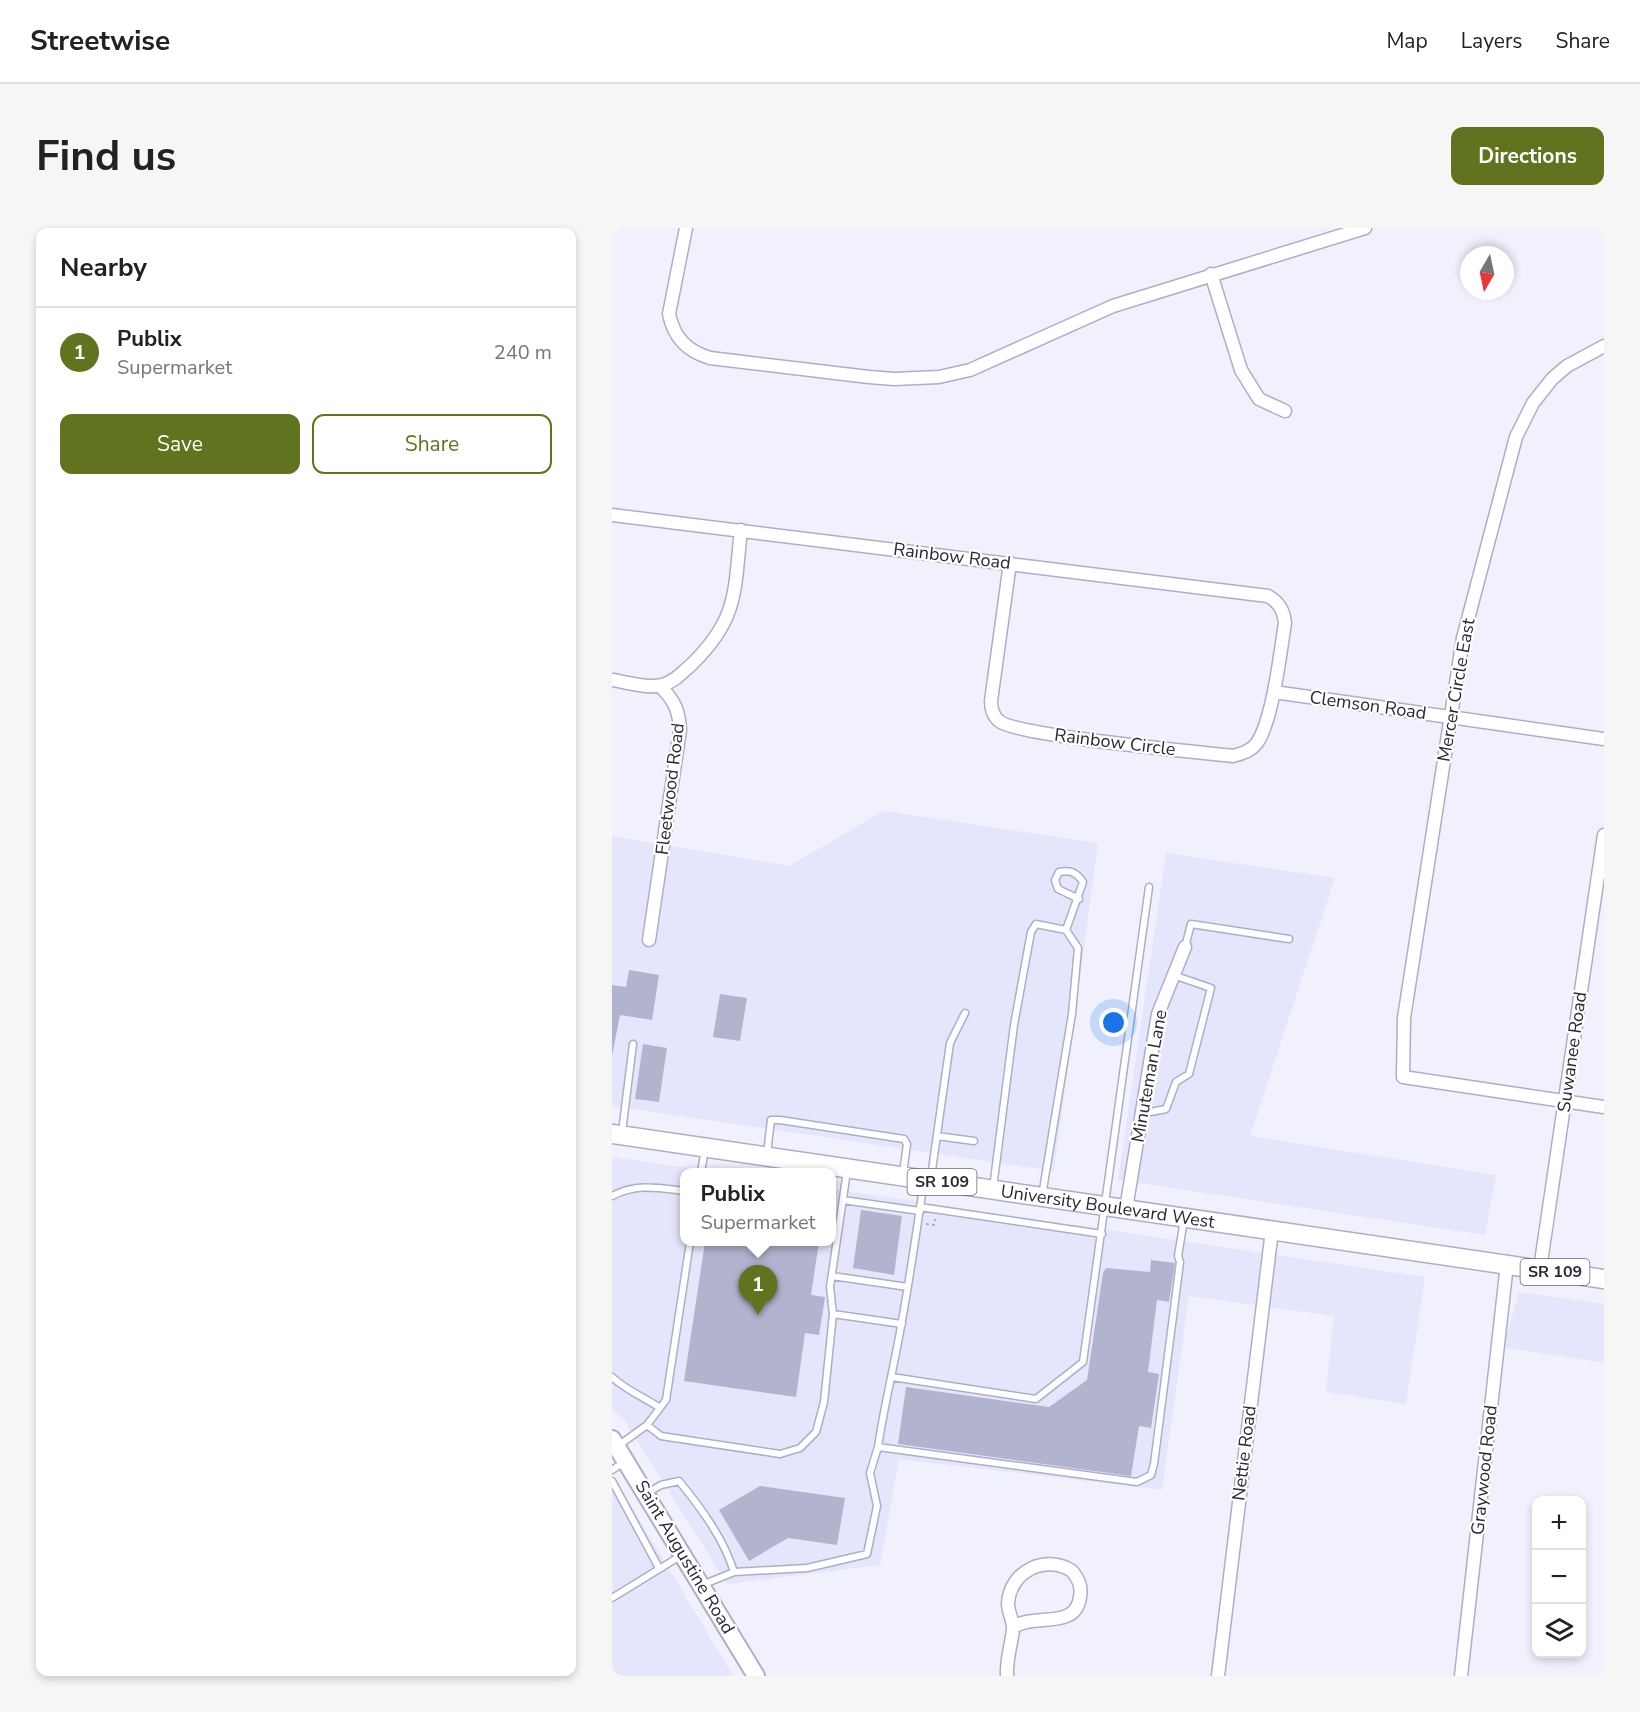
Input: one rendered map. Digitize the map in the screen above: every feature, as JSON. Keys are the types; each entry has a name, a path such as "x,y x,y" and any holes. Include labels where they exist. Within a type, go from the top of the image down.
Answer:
{"main road":[{"name":"University Boulevard West","path":"617,1135 1604,1279"},
{"name":"Saint Augustine Road","path":"615,1443 756,1676"}],"street":[{"path":"686,228 669,314 677,336 695,353 710,358 877,378 939,377 970,370 1113,306 1210,274 1365,228"},
{"path":"1210,274 1241,370 1259,399 1284,411"},
{"name":"Mercer Circle East","path":"1565,1102 1403,1077 1404,1018 1463,638 1516,437 1533,402 1552,379 1567,366 1604,346"},
{"name":"Rainbow Road","path":"612,515 1268,596 1284,613"},
{"path":"612,680 660,686 681,674 719,634 727,620 734,598 741,530"},
{"name":"Rainbow Circle","path":"1010,563 991,701 994,715 999,722 1011,727 1233,756 1246,753 1256,745 1274,692 1285,623 1284,613"},
{"name":"Fleetwood Road","path":"649,940 680,730 679,714 674,700 660,686"},
{"name":"Clemson Road","path":"1274,692 1604,739"},
{"name":"Suwanee Road","path":"1540,1269 1604,835"},
{"name":"Minuteman Lane","path":"1126,1209 1158,1014 1185,947"},
{"path":"1565,1102 1604,1107"},
{"name":"Nettie Road","path":"1218,1676 1272,1230"},
{"name":"Graywood Road","path":"1461,1676 1507,1264"},
{"path":"1007,1676 1013,1628 1008,1604 1014,1581 1024,1572 1039,1565 1055,1564 1072,1571 1081,1589 1079,1606 1074,1612 1060,1619 1019,1623 1013,1628"}],"lane":[{"path":"1066,930 1079,899 1083,882 1077,874 1068,870 1059,872 1055,880 1059,889 1079,899"},
{"path":"892,1377 1036,1399 1083,1362 1107,1206 1109,1164 1149,887"},
{"path":"993,1190 1014,1025 1031,932 1036,924 1066,930 1078,948 1072,1014 1042,1197"},
{"path":"1185,947 1191,924 1289,939"},
{"path":"1140,1114 1166,1109 1176,1082 1189,1074 1211,988 1206,984 1172,975"},
{"path":"702,1585 734,1572 807,1568 867,1554 877,1506 870,1473 878,1447 887,1387 892,1377 920,1209 937,1136 950,1043 965,1013"},
{"path":"617,1135 633,1044"},
{"path":"766,1157 771,1120 780,1120 904,1139 907,1144 903,1177"},
{"path":"937,1136 974,1141"},
{"path":"702,1168 705,1148"},
{"path":"647,1425 661,1436 780,1454 800,1448 816,1432 824,1401 833,1314 832,1276 847,1168"},
{"path":"612,1196 626,1189 643,1186 680,1191"},
{"path":"843,1200 1102,1234"},
{"path":"878,1447 1137,1482 1150,1475 1154,1464 1180,1262 1178,1256 1185,1217"},
{"path":"836,1219 840,1219"},
{"path":"615,1443 647,1425 666,1400 689,1246"},
{"path":"832,1276 908,1287"},
{"path":"833,1314 902,1324"},
{"path":"612,1377 636,1396 646,1398 660,1408"},
{"path":"612,1470 627,1461"},
{"path":"646,1494 661,1485 680,1481 697,1502 730,1557 734,1572"},
{"path":"613,1486 659,1568"},
{"path":"612,1598 683,1554"}],"path":[{"path":"926,1224 934,1226 936,1216"}],"shaded area":[{"path":"884,811 1098,843 1054,1171 612,1106 612,836 789,866"},
{"path":"1166,853 1335,878 1250,1136 1496,1175 1485,1235 1118,1180"},
{"path":"612,1157 689,1168 680,1168 680,1246 836,1246 836,1190 1425,1277 1406,1404 1326,1392 1334,1316 1189,1296 1162,1490 899,1459 880,1565 727,1584 624,1420 612,1409"},
{"path":"1519,1292 1604,1304 1604,1363 1503,1347"},
{"path":"612,1474 733,1676 612,1676"}],"building":[{"path":"629,970 659,975 652,1020 620,1015 612,1056 612,985 626,987"},
{"path":"720,994 747,998 740,1041 713,1037"},
{"path":"643,1044 667,1048 659,1102 635,1099"},
{"path":"861,1210 902,1216 894,1275 853,1268"},
{"path":"704,1246 818,1246 811,1295 825,1297 819,1335 805,1333 796,1397 684,1381"},
{"path":"1151,1260 1175,1263 1169,1302 1157,1300 1148,1372 1159,1374 1151,1428 1139,1426 1131,1476 898,1444 906,1387 1049,1407 1087,1380 1103,1273 1106,1268 1150,1272"},
{"path":"760,1486 845,1498 837,1545 788,1538 749,1561 719,1510"}],"place":[{"name":"Publix","path":"758,1315"}]}
